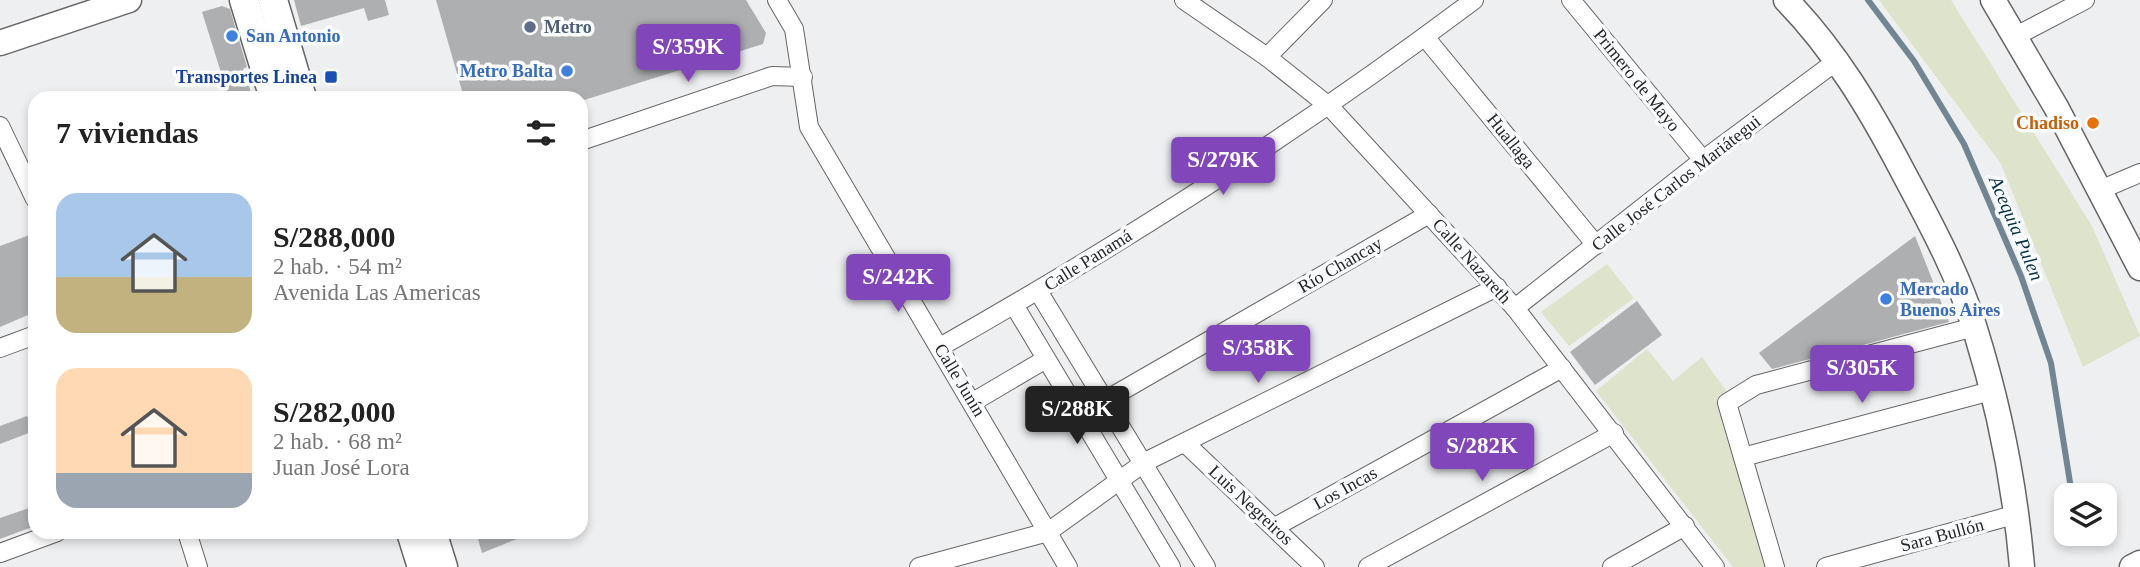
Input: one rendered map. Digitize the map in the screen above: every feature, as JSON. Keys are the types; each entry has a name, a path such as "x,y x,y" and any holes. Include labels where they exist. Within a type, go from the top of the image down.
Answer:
{"main road":[{"path":"244,0 272,91"},
{"path":"273,0 300,91"},
{"path":"413,539 422,567"},
{"path":"434,539 443,567"}],"street":[{"path":"0,43 129,0"},
{"name":"Calle Junín","path":"777,0 794,29 809,127 1068,567"},
{"name":"Calle Nazareth","path":"1184,0 1267,57 1330,107 1515,308 1716,567"},
{"path":"1267,57 1323,0"},
{"name":"Calle Panamá","path":"940,347 1038,291 1330,107 1474,0"},
{"name":"Primero de Mayo","path":"1571,0 1703,160"},
{"path":"1786,0 1838,60 1891,149 1937,237 1974,327 1991,391 2017,514 2022,567"},
{"path":"1993,0 2016,36 2140,268"},
{"path":"2016,36 2085,0"},
{"name":"Huallaga","path":"1425,37 1596,245"},
{"name":"Calle José Carlos Mariátegui","path":"1515,308 1703,160 1838,60"},
{"path":"588,139 772,76 803,77"},
{"path":"0,126 28,184"},
{"path":"2100,190 2140,173"},
{"name":"Río Chancay","path":"1106,400 1429,214"},
{"path":"919,567 1048,532 1145,462 1497,287"},
{"path":"1038,291 1145,462 1206,567"},
{"path":"1014,305 1171,567"},
{"path":"1775,567 1727,403 1756,385 1974,327"},
{"path":"0,348 28,338"},
{"path":"973,402 1046,359"},
{"name":"Los Incas","path":"1275,527 1562,368"},
{"path":"1743,457 1991,391"},
{"path":"1368,567 1614,433"},
{"name":"Luis Negreiros","path":"1185,443 1315,567"},
{"name":"Sara Bullón","path":"1826,567 2017,514"},
{"path":"1612,567 1685,526"},
{"path":"0,553 38,539"},
{"path":"189,539 198,567"},
{"path":"2132,567 2140,563"}],"green space":[{"path":"1879,0 1951,0 2092,226 2140,336 2083,367 2001,164"},
{"path":"1607,264 1634,298 1569,346 1541,312"},
{"path":"1647,349 1673,381 1702,357 1730,396 1719,409 1765,567 1733,567 1596,391"}],"building":[{"path":"294,0 385,0 389,15 368,21 364,8 301,26"},
{"name":"Metro Balta","path":"436,0 746,0 766,33 763,44 588,99 588,91 462,91"},
{"path":"222,6 230,9 247,67 243,69 251,91 227,91 202,12"},
{"path":"28,236 28,315 0,327 0,246"},
{"name":"Mercado Buenos Aires","path":"1915,236 1949,322 1772,369 1759,353"},
{"path":"1637,301 1662,335 1595,385 1570,352"},
{"path":"27,416 28,418 28,433 0,444 0,426"},
{"path":"28,508 28,529 0,539 0,518"},
{"path":"478,539 517,539 482,553"}],"waterway":[{"name":"Acequia Pulen","path":"1868,0 1914,61 1964,144 2021,276 2051,363 2070,483"}],"place":[{"name":"Metro","path":"530,27"},
{"name":"San Antonio","path":"232,36"},
{"name":"Metro Balta","path":"567,71"},
{"name":"Transportes Linea","path":"331,77"},
{"name":"Chadiso","path":"2093,123"},
{"name":"Mercado Buenos Aires","path":"1886,299"}]}
